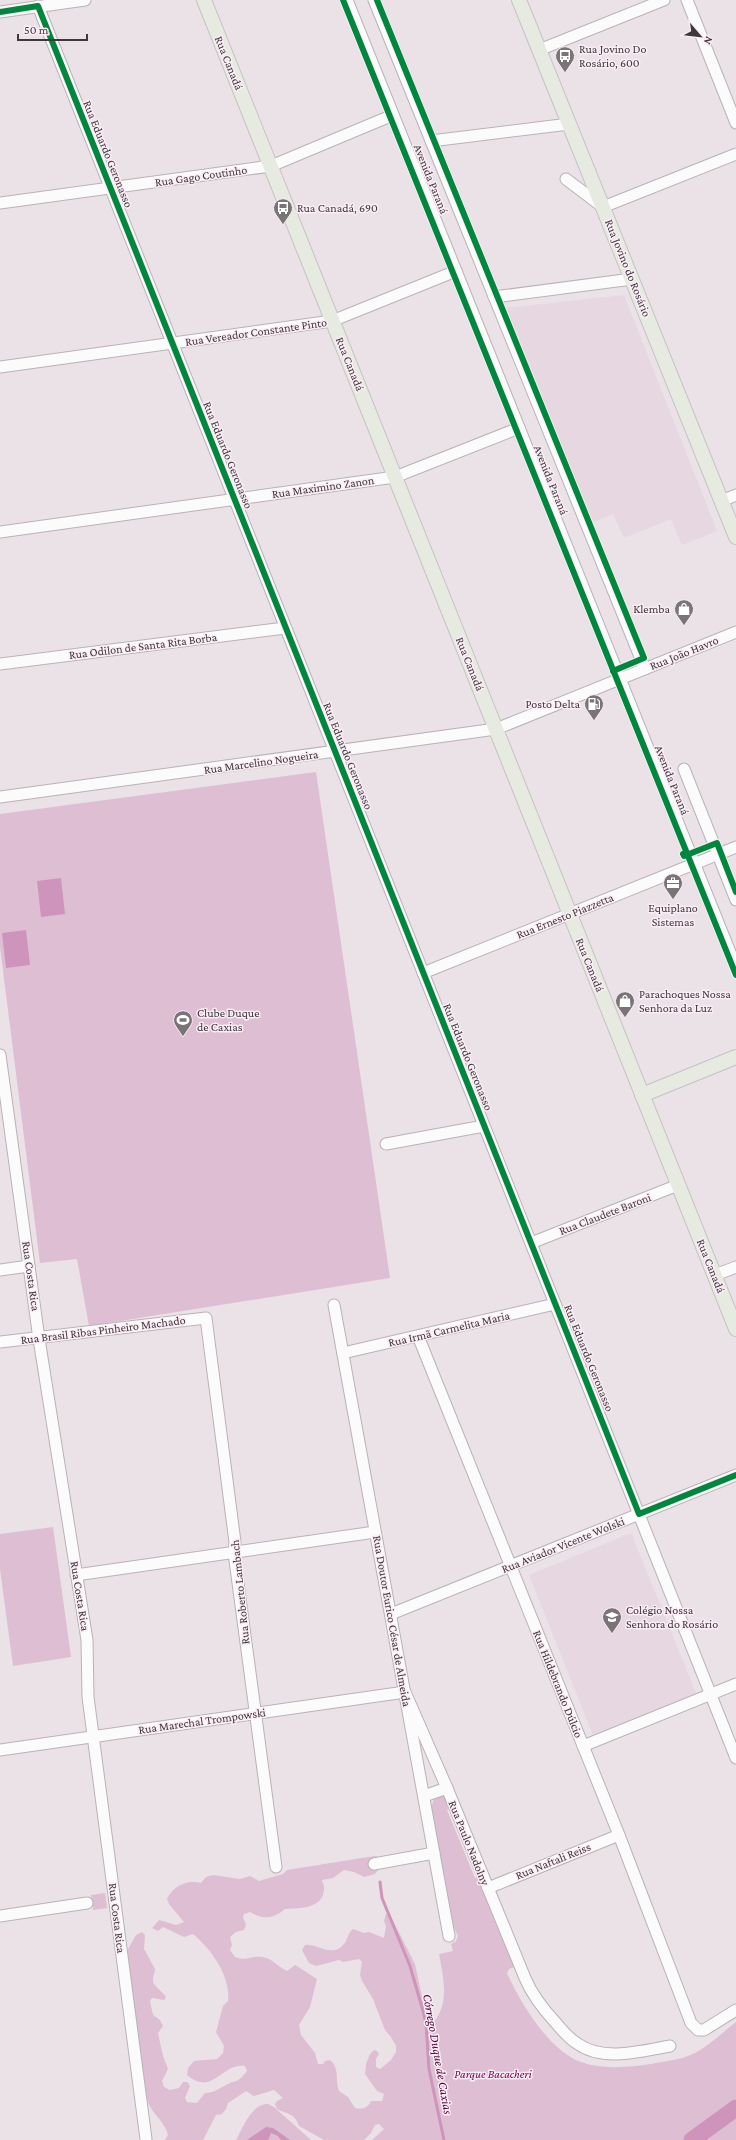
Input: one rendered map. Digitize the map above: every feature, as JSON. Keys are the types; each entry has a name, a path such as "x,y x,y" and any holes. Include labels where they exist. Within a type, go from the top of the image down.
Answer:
{"main road":[{"name":"Rua Canadá","path":"204,0 736,1329"},
{"name":"Rua Jovino do Rosário","path":"519,0 736,537"},
{"path":"642,1095 736,1057"}],"street":[{"path":"0,12 85,0"},
{"name":"Avenida Paraná","path":"347,0 736,967"},
{"name":"Avenida Paraná","path":"374,0 645,669"},
{"path":"539,50 664,0"},
{"path":"686,0 736,123"},
{"name":"Rua Eduardo Geronasso","path":"38,6 736,1758"},
{"name":"Rua Gago Coutinho","path":"0,203 271,166 393,115"},
{"path":"431,141 569,124"},
{"path":"566,179 603,207 736,154"},
{"name":"Rua Vereador Constante Pinto","path":"0,367 332,321 456,271"},
{"path":"494,297 632,279"},
{"name":"Rua Maximino Zanon","path":"0,532 395,477 519,428"},
{"path":"721,501 736,495"},
{"name":"Rua Odilon de Santa Rita Borba","path":"0,664 285,628"},
{"name":"Rua João Havro","path":"632,674 736,632"},
{"name":"Rua Marcelino Nogueira","path":"0,797 496,729 632,674"},
{"name":"Avenida Paraná","path":"684,770 736,900"},
{"name":"Rua Ernesto Piazzetta","path":"423,973 736,847"},
{"name":"Rua Costa Rica","path":"0,1055 29,1266 87,1640 88,1697 146,2139"},
{"path":"386,1144 484,1126"},
{"name":"Rua Claudete Baroni","path":"531,1243 678,1185"},
{"path":"0,1270 29,1266"},
{"path":"714,1275 736,1267"},
{"name":"Rua Irmã Carmelita Maria","path":"343,1353 555,1304"},
{"name":"Rua Doutor Eurico César de Almeida","path":"334,1305 449,1936"},
{"name":"Rua Brasil Ribas Pinheiro Machado","path":"0,1342 206,1318"},
{"name":"Rua Roberto Lambach","path":"206,1318 235,1542 234,1553 276,1867"},
{"name":"Rua Hildebrando Dúlcio","path":"418,1336 619,1835 691,2023 698,2030 704,2030 712,2027 736,2010"},
{"name":"Rua Aviador Vicente Wolski","path":"390,1614 736,1476"},
{"path":"76,1575 376,1532"},
{"path":"583,1746 736,1684"},
{"name":"Rua Marechal Trompowski","path":"0,1750 405,1692"},
{"name":"Rua Paulo Nadolny","path":"405,1692 447,1788 533,1994 564,2032 578,2045 589,2050 599,2052 628,2052 670,2046"},
{"path":"424,1796 447,1788"},
{"name":"Rua Naftali Reiss","path":"488,1888 619,1835"},
{"path":"374,1864 434,1853"},
{"path":"0,1916 87,1903"}],"shaded area":[{"path":"624,295 717,531 682,545 671,519 624,538 613,514 591,523 505,308"},
{"path":"61,878 65,914 41,917 37,881"},
{"path":"26,930 30,965 6,968 2,933"},
{"name":"Colégio Nossa Senhora do Rosário","path":"631,1533 696,1693 593,1735 529,1575"},
{"path":"266,2127 273,2128 290,2140 281,2140 278,2136 271,2133 268,2140 247,2140"}],"green space":[{"name":"Clube Duque de Caxias","path":"316,772 390,1278 89,1326 77,1259 40,1263 0,947 0,814"},
{"path":"53,1527 71,1657 13,1666 0,1569 0,1534"},
{"name":"Parque Bacacheri","path":"441,1795 445,1796 453,1807 447,1810 475,1878 481,1876 517,1966 509,1969 507,1973 528,2011 547,2037 558,2048 581,2062 589,2065 625,2067 679,2059 695,2053 701,2050 736,2022 736,2140 372,2140 384,2129 379,2124 375,2125 371,2133 364,2140 324,2140 299,2126 295,2118 290,2114 277,2109 275,2104 283,2098 274,2090 254,2096 246,2091 228,2103 222,2114 216,2115 203,2140 165,2140 168,2135 167,2131 149,2104 142,2078 128,1974 127,1951 136,1935 142,1932 145,1935 144,1949 155,1969 153,1982 166,1997 164,2000 152,1998 150,2001 153,2015 160,2020 163,2026 158,2033 163,2056 168,2069 162,2081 164,2087 170,2090 179,2088 183,2082 187,2082 190,2086 185,2098 187,2102 197,2103 205,2093 213,2092 237,2081 247,2071 245,2066 237,2066 229,2069 217,2078 204,2082 196,2081 187,2075 188,2068 194,2061 217,2059 223,2053 224,2046 216,2032 223,2006 228,2001 228,1992 223,1973 213,1955 193,1934 184,1937 163,1927 158,1931 152,1928 159,1920 176,1925 184,1922 169,1904 167,1899 173,1890 186,1883 201,1883 206,1877 213,1875 240,1879 250,1876 259,1881 283,1874 287,1870 376,1856 382,1860 382,1865 375,1874 364,1877 354,1872 344,1870 333,1878 322,1880 324,1888 323,1896 315,1904 310,1906 304,1908 285,1909 276,1915 268,1917 255,1915 250,1912 244,1914 243,1917 246,1925 244,1930 236,1932 230,1937 232,1945 230,1950 235,1957 243,1959 255,1957 266,1958 287,1971 295,1965 317,1979 310,2007 299,2025 301,2035 315,2053 318,2064 323,2064 325,2061 330,2060 333,2063 336,2070 339,2091 348,2097 355,2108 364,2108 371,2101 382,2101 384,2094 377,2091 365,2074 366,2064 370,2054 374,2050 377,2051 379,2054 376,2059 376,2067 380,2069 391,2060 396,2052 396,2046 385,2030 373,1999 362,1981 360,1975 362,1962 359,1959 343,1962 339,1960 316,1966 309,1963 302,1950 305,1945 329,1950 339,1949 345,1943 353,1929 364,1933 369,1932 384,1938 386,1926 384,1921 386,1914 389,1913 415,1964 428,2024 431,2025 441,2009 443,2000 444,1981 439,1954 453,1951 451,1944 456,1941 458,1936 454,1928 431,1808 434,1799"},
{"path":"105,1893 107,1908 93,1910 91,1895"},
{"path":"268,2104 274,2107 311,2140 236,2140 252,2112 262,2105"}],"waterway":[{"name":"Córrego Duque de Caxias","path":"380,1882 382,1898 410,1966 423,2011 426,2024 429,2069 444,2140"},
{"path":"692,2140 736,2108"}],"cycle path":[{"path":"343,0 736,975"},
{"path":"377,0 644,658 613,671"},
{"path":"0,12 38,6 639,1514 736,1475"},
{"path":"683,854 684,856 717,843 736,892"}],"place":[{"name":"Rua Jovino Do Rosário, 600","path":"565,73"},
{"name":"Rua Canadá, 690","path":"283,225"},
{"name":"Klemba","path":"684,626"},
{"name":"Posto Delta","path":"594,721"},
{"name":"Equiplano Sistemas","path":"673,900"},
{"name":"Parachoques Nossa Senhora da Luz","path":"625,1018"},
{"name":"Clube Duque de Caxias","path":"183,1037"},
{"name":"Colégio Nossa Senhora do Rosário","path":"612,1634"}]}
